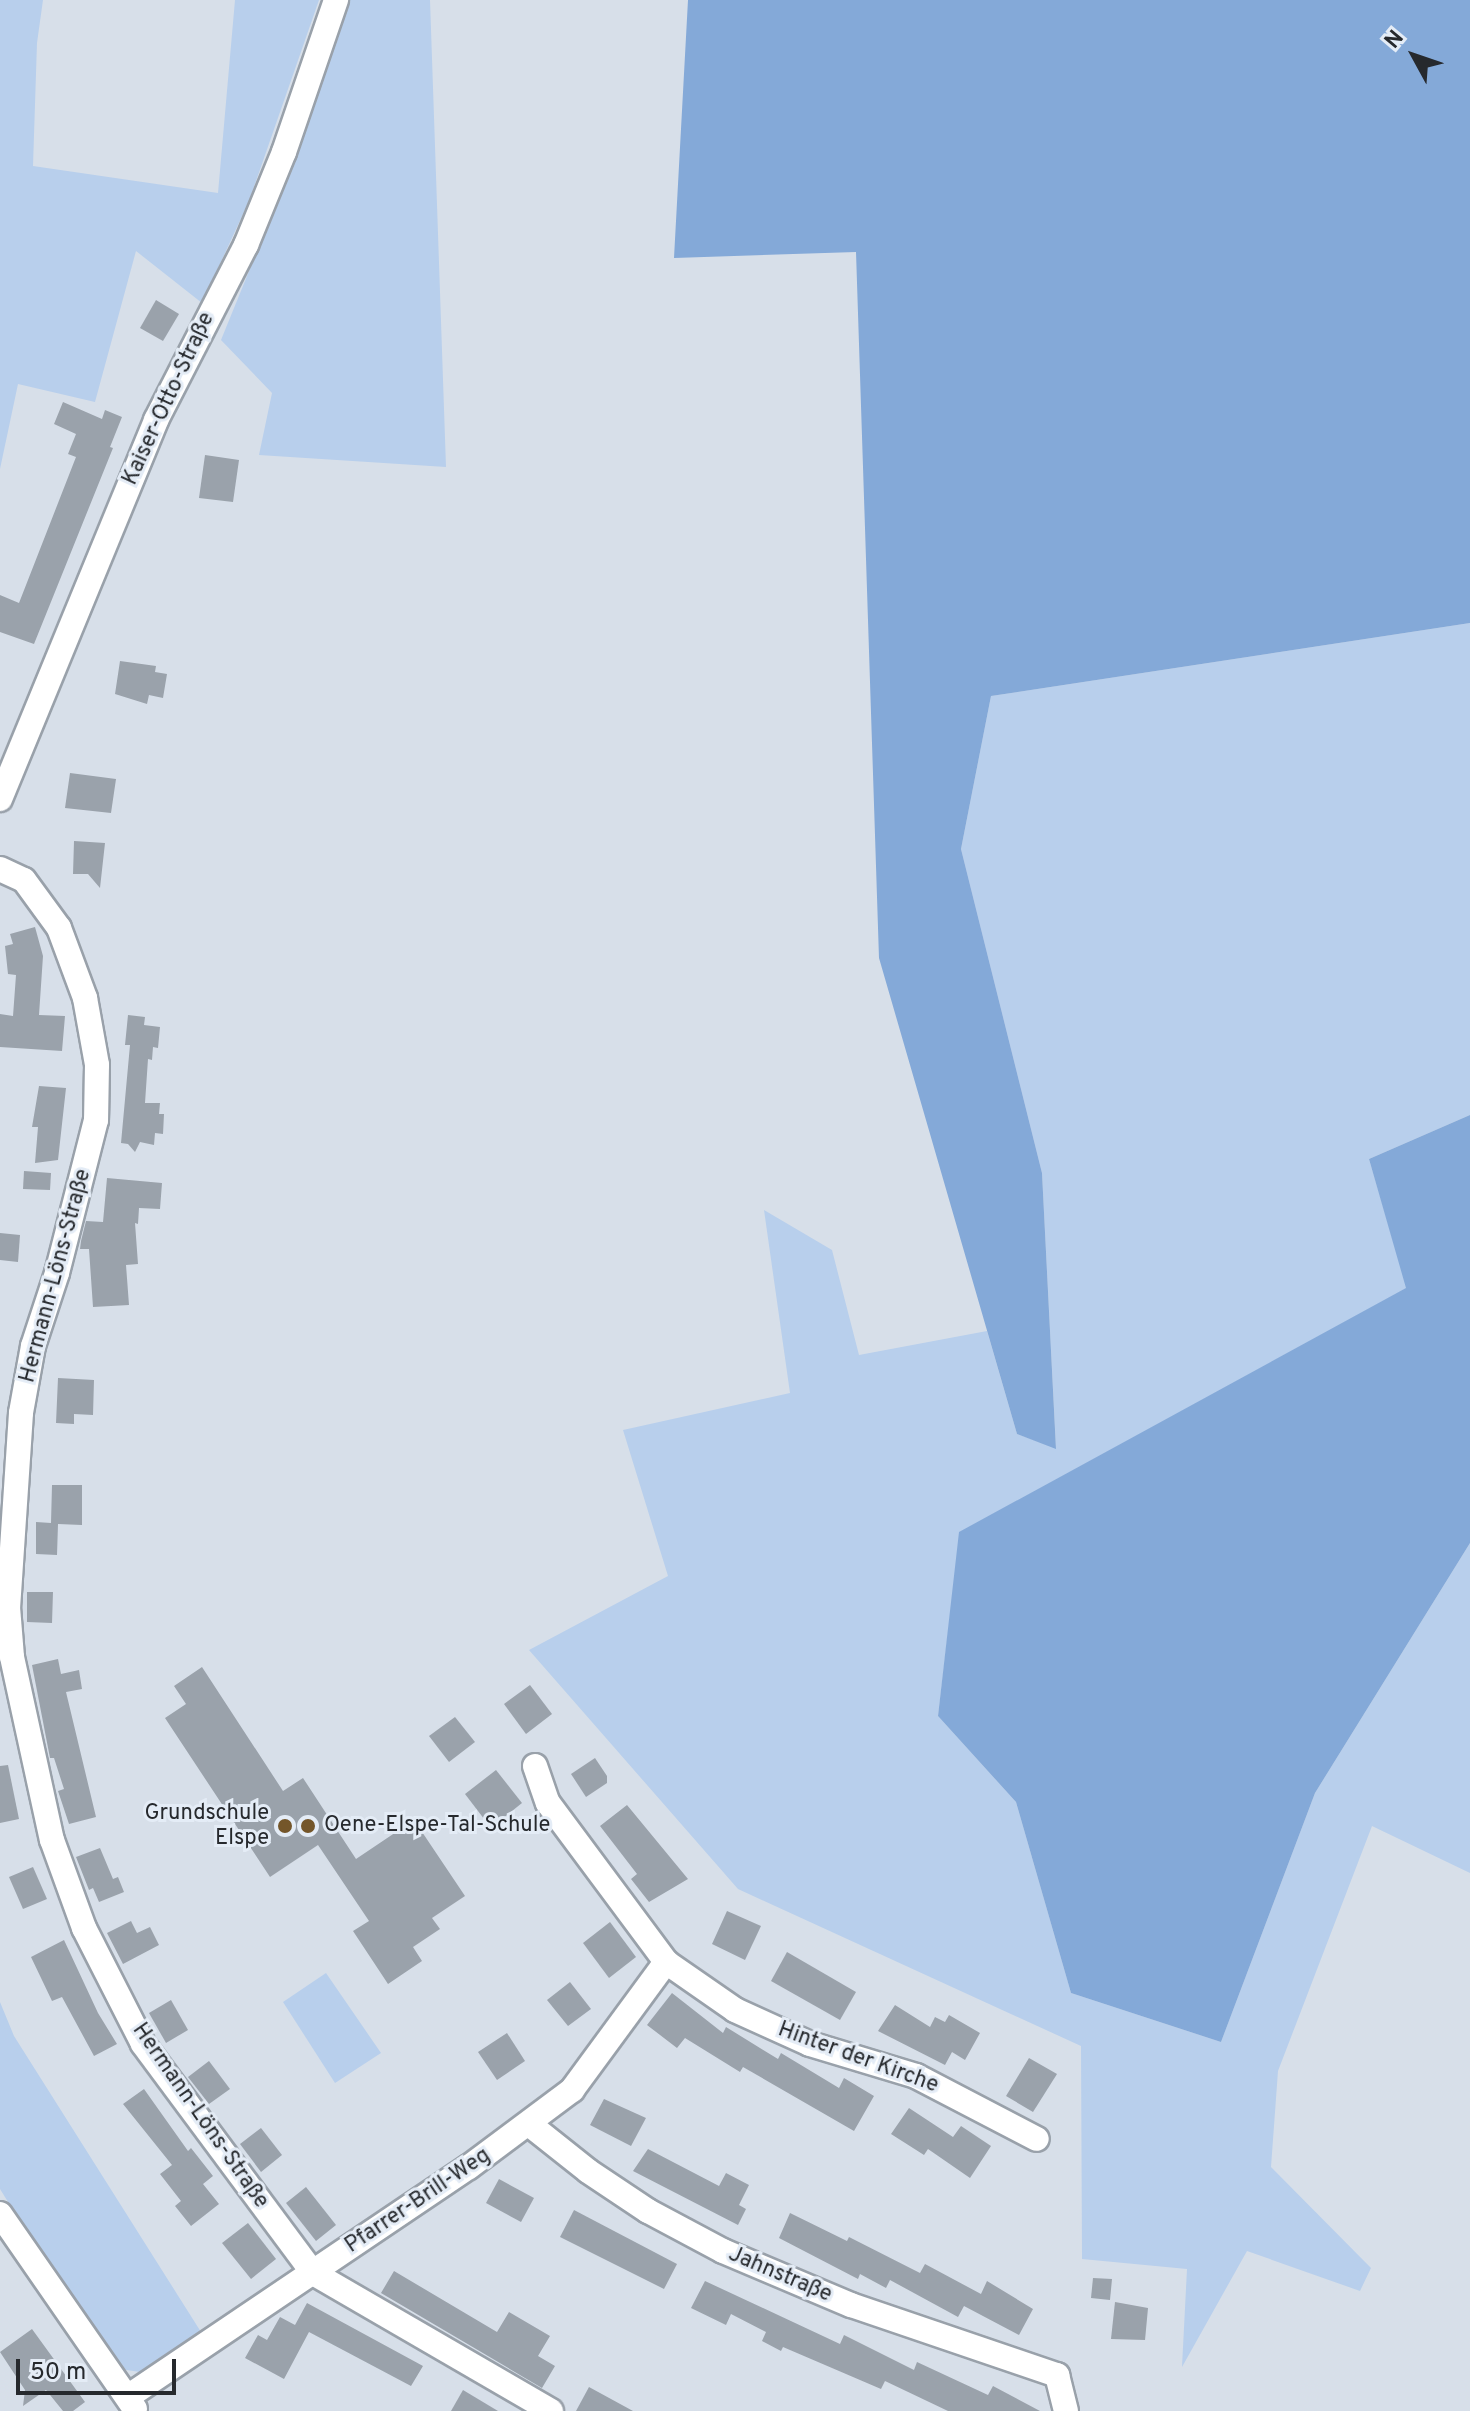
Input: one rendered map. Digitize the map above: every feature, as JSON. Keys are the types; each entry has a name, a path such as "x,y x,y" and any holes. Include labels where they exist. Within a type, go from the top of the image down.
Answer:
{"street":[{"name":"Kaiser-Otto-Straße","path":"0,799 156,420 246,245 284,152 336,0"},
{"name":"Hermann-Löns-Straße","path":"0,869 24,880 59,928 85,998 97,1065 96,1120 61,1260 33,1346 21,1413 8,1607 12,1657 49,1825 84,1928 143,2044 313,2273 551,2411"},
{"name":"Hinter der Kirche","path":"535,1766 548,1803 666,1962 747,2015 810,2044 916,2076 1037,2139"},
{"name":"Pfarrer-Brill-Weg","path":"132,2404 313,2273 529,2124 572,2090 666,1962"},
{"name":"Jahnstraße","path":"529,2124 588,2171 648,2211 723,2251 851,2305 1057,2375 1066,2411"},
{"path":"0,2214 132,2404"}],"shaded area":[{"path":"0,0 43,0 37,43 33,166 218,193 235,0 319,0 249,201 202,303 136,251 95,402 18,384 0,469"},
{"path":"350,0 430,0 446,467 259,455 272,393 221,340 304,136"},
{"path":"688,0 1470,0 1470,623 991,696 961,849 1042,1173 1056,1449 1017,1434 879,958 856,252 674,258"},
{"path":"1470,623 1470,1115 1369,1159 1407,1288 960,1532 938,1716 1016,1802 1071,1993 1221,2042 1315,1793 1470,1543 1470,1873 1372,1826 1278,2071 1271,2167 1371,2268 1360,2291 1247,2251 1182,2367 1187,2269 1082,2259 1081,2046 738,1889 529,1650 668,1576 623,1430 790,1393 764,1210 832,1250 859,1355 987,1331 1017,1434 1056,1448 1042,1173 961,849 991,696"},
{"path":"1470,1115 1470,1543 1315,1793 1221,2042 1071,1993 1016,1802 938,1716 959,1532 1406,1288 1369,1159"},
{"path":"326,1973 381,2053 335,2083 283,2002"},
{"path":"0,2002 14,2036 201,2332 147,2373 120,2369 57,2281 0,2189"}],"building":[{"path":"156,300 179,314 163,341 140,328"},
{"path":"63,402 102,419 105,410 122,417 110,447 113,448 34,644 0,632 0,595 19,603 76,457 68,454 76,434 54,424"},
{"path":"205,455 239,460 233,502 199,498"},
{"path":"120,661 156,666 155,672 167,674 163,698 149,695 147,704 115,694"},
{"path":"70,773 116,779 111,813 65,808"},
{"path":"74,841 105,843 100,888 88,874 73,874"},
{"path":"35,927 43,956 39,1015 65,1016 62,1051 0,1047 0,1014 13,1016 16,975 8,974 5,946 13,944 10,934"},
{"path":"128,1015 145,1017 144,1025 160,1027 158,1048 153,1047 152,1060 148,1059 145,1103 160,1103 159,1114 164,1114 163,1134 155,1133 154,1145 140,1142 135,1152 128,1144 121,1143 130,1045 125,1045"},
{"path":"39,1086 66,1088 58,1160 35,1163 38,1127 32,1127"},
{"path":"24,1171 51,1173 50,1190 23,1189"},
{"path":"107,1178 162,1183 160,1209 139,1208 138,1224 135,1223 138,1264 126,1265 129,1305 93,1307 89,1249 80,1249 86,1221 103,1222"},
{"path":"0,1233 20,1235 18,1262 0,1260"},
{"path":"58,1378 94,1380 93,1415 74,1414 74,1424 56,1423"},
{"path":"52,1485 82,1485 82,1525 58,1524 57,1555 36,1554 36,1522 51,1523"},
{"path":"27,1592 53,1592 52,1623 27,1622"},
{"path":"58,1659 61,1674 79,1670 82,1689 66,1692 96,1817 69,1824 58,1791 64,1789 54,1758 50,1758 32,1665"},
{"name":"Grundschule Elspe","path":"202,1667 283,1791 303,1778 356,1859 414,1820 465,1896 432,1918 440,1929 413,1947 422,1961 388,1984 353,1931 369,1921 318,1845 270,1877 165,1718 186,1704 174,1686"},
{"path":"530,1685 552,1714 526,1734 504,1704"},
{"path":"455,1717 475,1742 449,1762 429,1736"},
{"path":"595,1758 607,1776 607,1783 586,1797 571,1774"},
{"path":"8,1765 19,1819 0,1823 0,1766"},
{"path":"496,1770 522,1803 491,1828 465,1794"},
{"path":"627,1805 688,1879 649,1902 631,1879 637,1874 600,1826"},
{"path":"100,1848 113,1879 118,1877 124,1892 99,1902 93,1888 89,1890 76,1857"},
{"path":"33,1867 47,1899 23,1909 9,1877"},
{"path":"727,1911 761,1926 745,1960 712,1944"},
{"path":"131,1921 137,1933 150,1927 159,1945 123,1964 107,1933"},
{"path":"610,1922 636,1957 609,1978 583,1943"},
{"path":"64,1940 98,2013 117,2044 94,2056 62,1997 52,2001 31,1957"},
{"path":"787,1952 856,1992 840,2020 771,1981"},
{"path":"570,1982 591,2009 568,2026 547,2000"},
{"path":"672,1993 723,2033 726,2027 778,2059 781,2053 839,2088 844,2078 874,2096 854,2131 743,2067 740,2072 685,2038 677,2048 647,2025"},
{"path":"171,2000 188,2030 166,2043 149,2013"},
{"path":"895,2005 930,2027 935,2017 945,2022 949,2015 980,2033 965,2060 952,2052 945,2065 878,2031"},
{"path":"507,2033 525,2061 497,2080 478,2052"},
{"path":"1029,2058 1057,2074 1033,2112 1006,2096"},
{"path":"209,2061 230,2089 209,2104 188,2077"},
{"path":"144,2089 188,2151 191,2148 213,2176 203,2184 219,2204 191,2226 175,2206 181,2201 160,2174 172,2165 123,2104"},
{"path":"604,2099 646,2118 631,2146 590,2125"},
{"path":"909,2108 953,2137 961,2126 991,2146 970,2178 928,2149 924,2155 891,2134"},
{"path":"261,2128 282,2155 261,2172 240,2144"},
{"path":"648,2149 719,2186 726,2173 749,2185 739,2205 746,2209 738,2225 633,2171"},
{"path":"499,2179 534,2198 521,2222 486,2203"},
{"path":"306,2187 336,2225 316,2241 286,2203"},
{"path":"574,2210 677,2264 664,2289 560,2237"},
{"path":"790,2213 847,2241 849,2237 920,2273 925,2264 981,2294 987,2281 1033,2309 1019,2335 964,2306 958,2317 890,2280 886,2288 860,2274 858,2279 779,2238"},
{"path":"248,2223 276,2259 251,2279 222,2243"},
{"path":"394,2271 497,2332 509,2312 550,2336 538,2356 555,2366 542,2388 381,2293"},
{"path":"1093,2278 1112,2279 1110,2300 1091,2298"},
{"path":"705,2281 840,2344 844,2335 914,2370 917,2362 988,2395 993,2386 1040,2411 948,2411 885,2381 881,2389 783,2347 781,2351 762,2341 766,2332 731,2314 726,2325 691,2308"},
{"path":"1115,2302 1148,2308 1145,2340 1111,2339"},
{"path":"307,2303 423,2366 411,2386 309,2332 284,2379 245,2358 258,2335 267,2340 280,2317 295,2325"},
{"path":"32,2329 85,2402 73,2411 63,2411 46,2390 23,2406 25,2390 0,2352"},
{"path":"589,2387 633,2411 576,2411"},
{"path":"463,2390 498,2411 451,2411"}],"place":[{"name":"Grundschule Elspe","path":"285,1826"},
{"name":"Oene-Elspe-Tal-Schule","path":"308,1826"}]}
